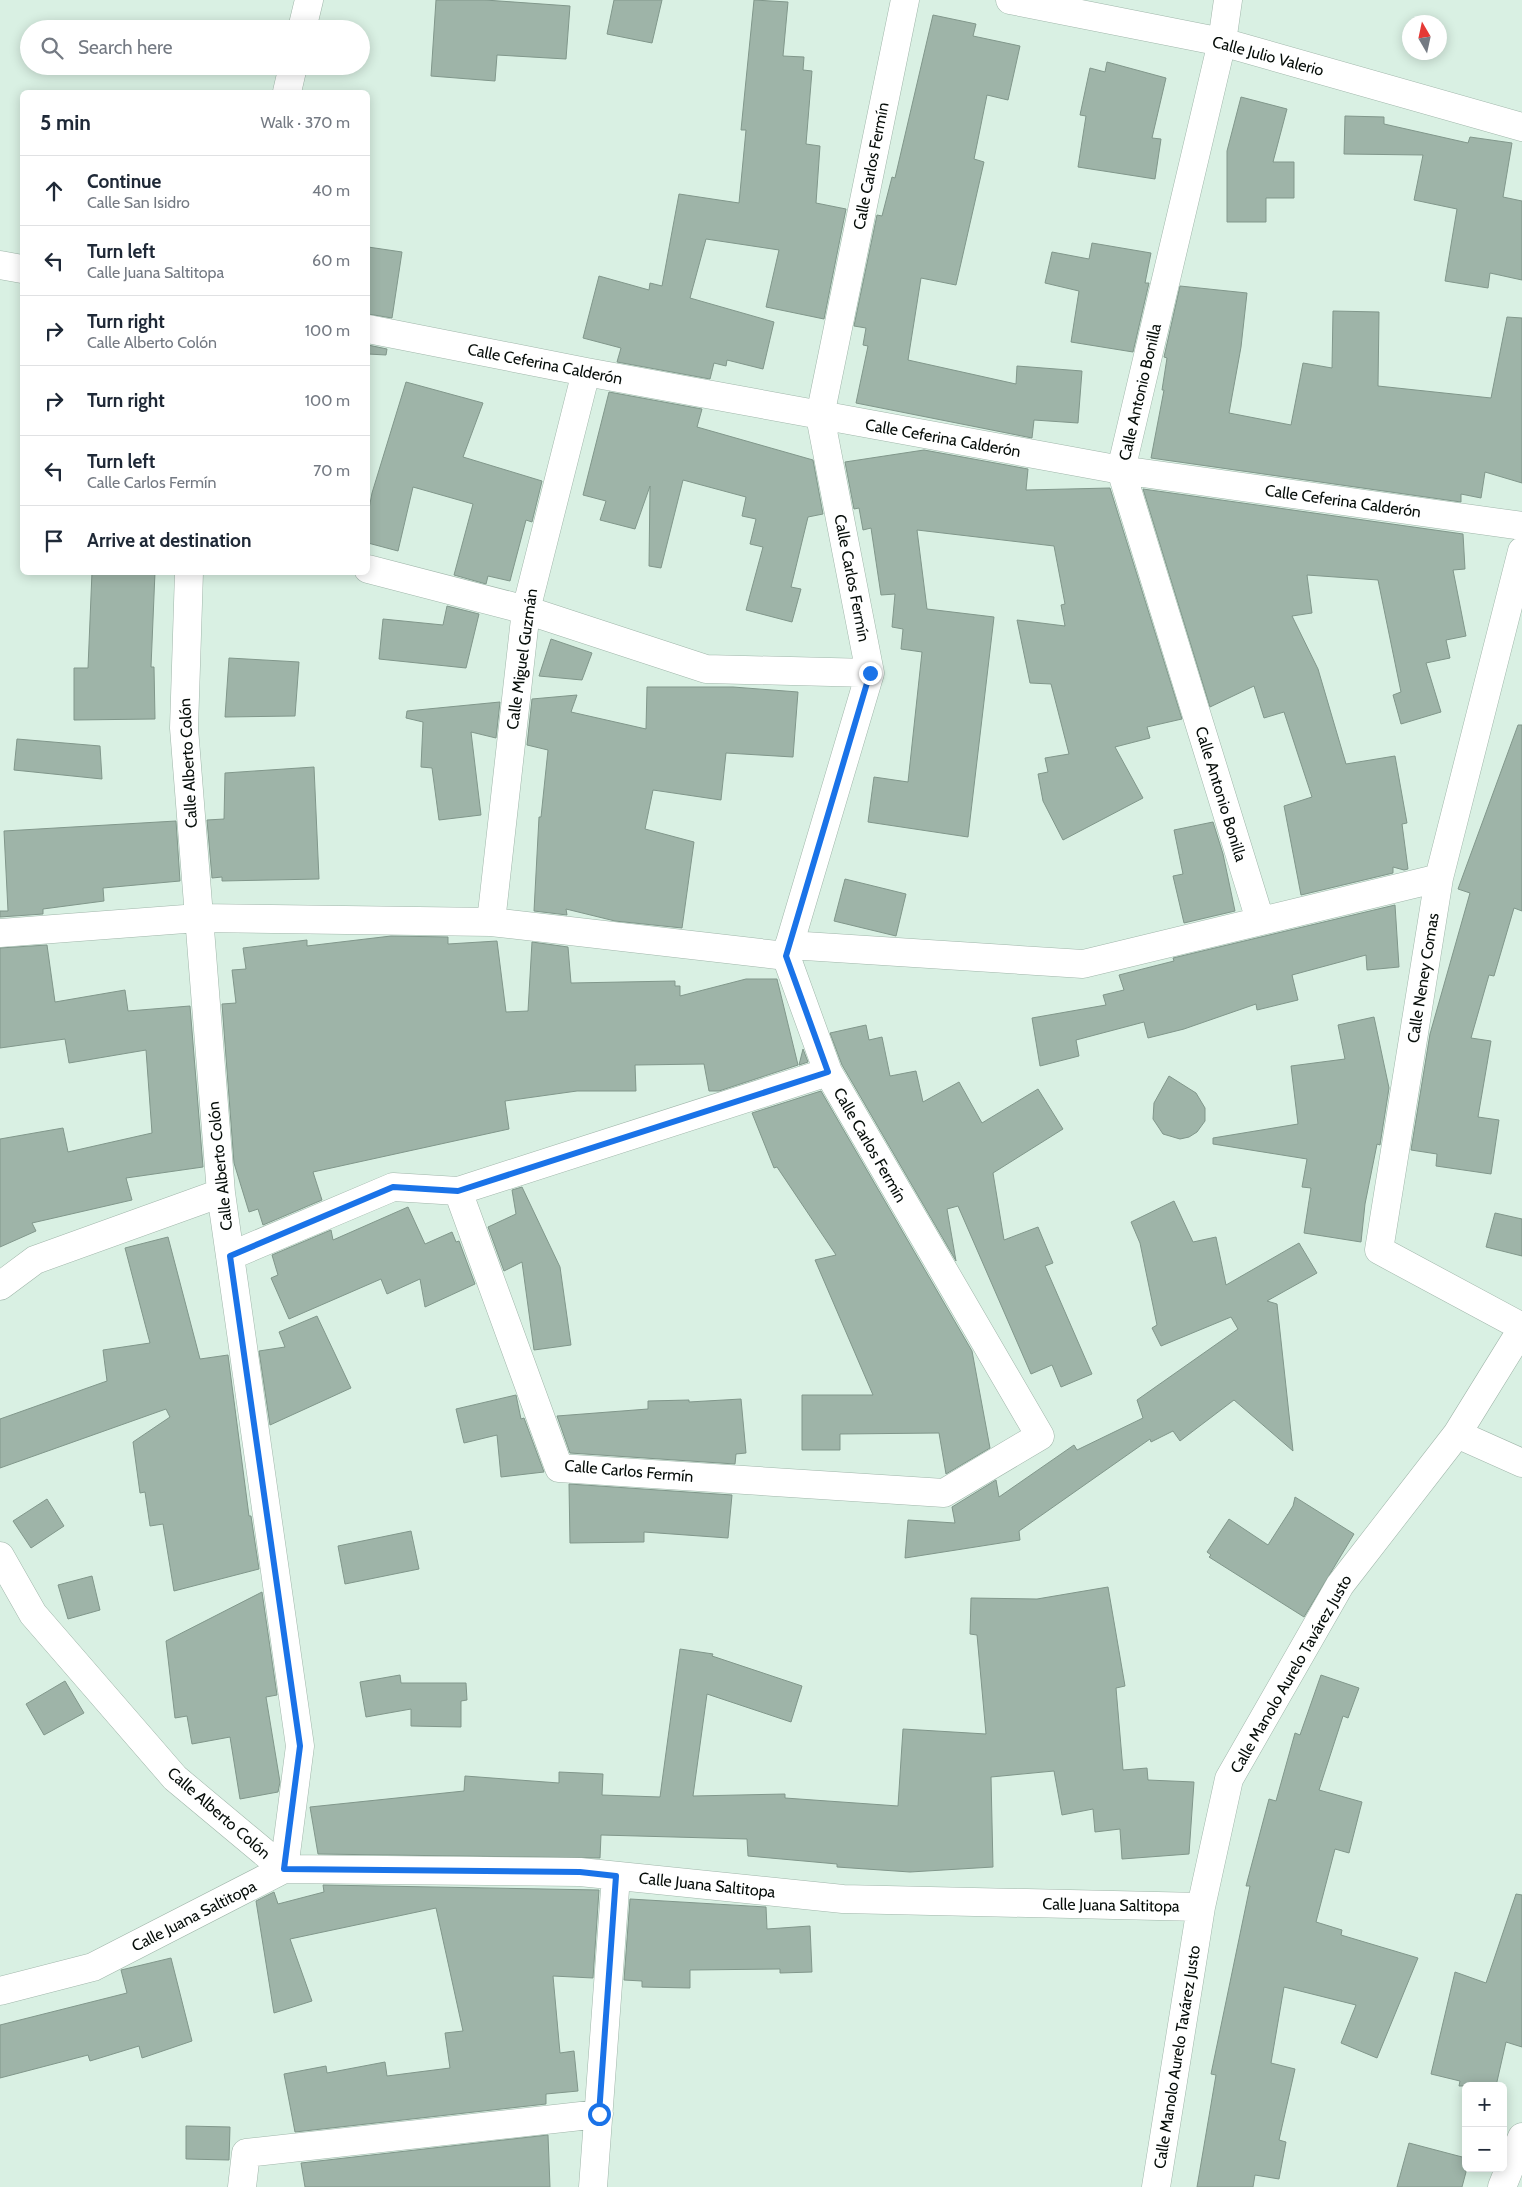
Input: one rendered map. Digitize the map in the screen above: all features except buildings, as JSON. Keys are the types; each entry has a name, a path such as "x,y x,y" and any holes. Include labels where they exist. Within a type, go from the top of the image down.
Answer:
{"street":[{"path":"304,20 309,0"},
{"name":"Calle Carlos Fermín","path":"458,1191 559,1468 944,1493 1040,1436 828,1072 787,950 870,673 820,416 905,0"},
{"name":"Calle Julio Valerio","path":"1010,0 1222,42 1522,127"},
{"name":"Calle Antonio Bonilla","path":"1228,0 1222,42 1121,470 1260,920"},
{"path":"287,90 291,75"},
{"path":"0,265 20,269"},
{"name":"Calle Ceferina Calderón","path":"370,329 820,416 1121,470 1522,526"},
{"name":"Calle Miguel Guzmán","path":"491,922 526,610 586,372"},
{"name":"Calle Neney Comas","path":"1522,551 1439,878 1378,1250 1522,1328"},
{"path":"370,570 526,610 706,669 870,673"},
{"name":"Calle Alberto Colón","path":"189,575 184,728 221,1193 300,1746 284,1869"},
{"path":"0,933 198,918 491,922 787,950 1083,964 1439,878"},
{"path":"230,1256 393,1187 458,1191 828,1072"},
{"path":"0,1286 35,1260 221,1193"},
{"name":"Calle Manolo Aurelo Tavárez Justo","path":"1156,2187 1200,1907 1230,1779 1340,1585 1457,1434 1522,1328"},
{"path":"1457,1434 1522,1463"},
{"name":"Calle Alberto Colón","path":"0,1556 33,1614 175,1778 284,1869"},
{"name":"Calle Juana Saltitopa","path":"0,1991 93,1967 284,1869 580,1872 843,1900 1200,1907"},
{"path":"593,2187 616,1876"},
{"path":"242,2187 246,2153 599,2114"},
{"path":"1502,2187 1522,2137"}],"route":[{"path":"599,2114 616,1876 580,1872 284,1869 300,1746 230,1256 393,1187 458,1191 828,1072 786,956 870,673"}]}
